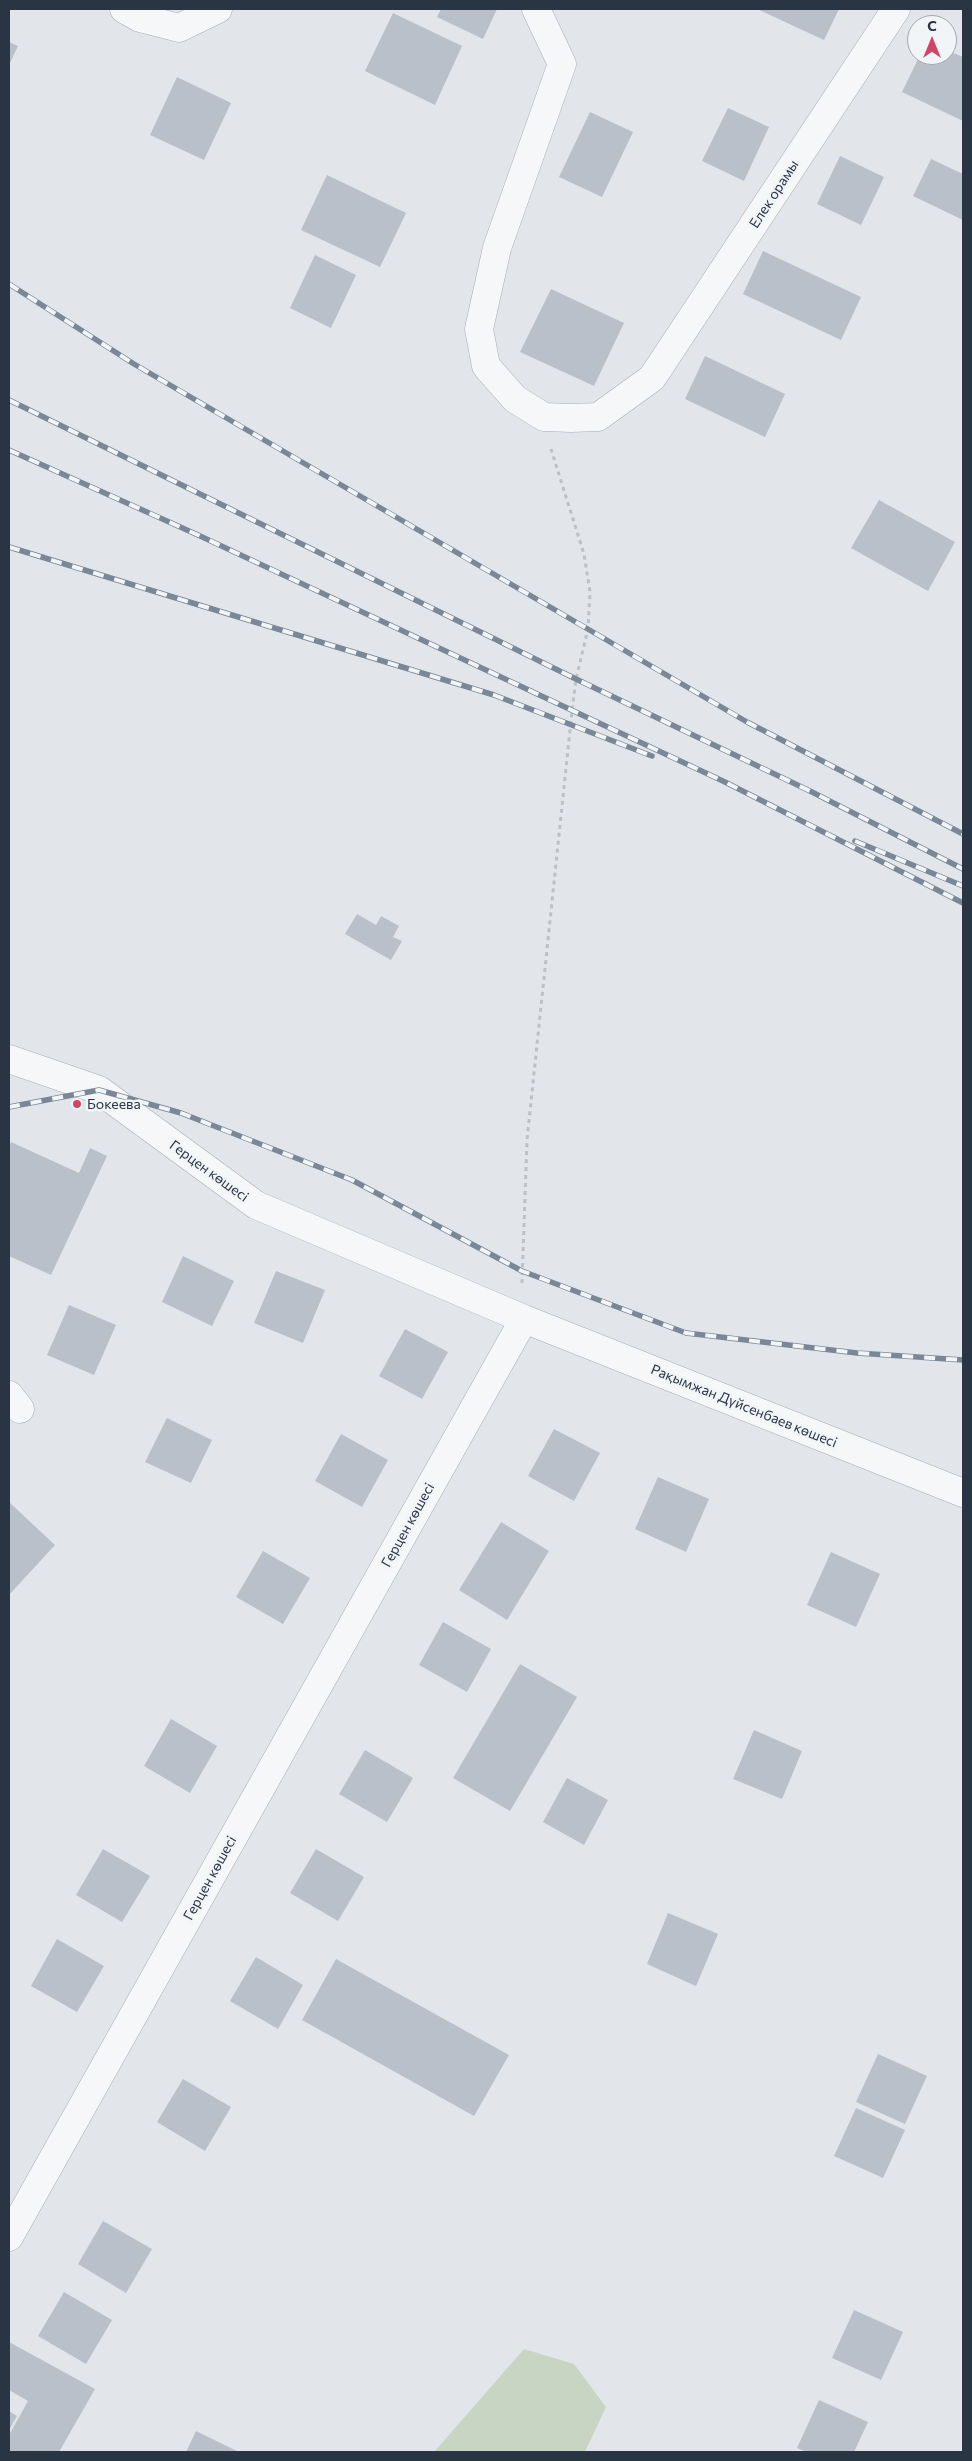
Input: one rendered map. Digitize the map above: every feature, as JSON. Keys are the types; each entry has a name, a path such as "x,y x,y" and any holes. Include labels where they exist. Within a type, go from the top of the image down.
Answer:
{"street":[{"path":"124,9 140,18 179,28 218,9"},
{"path":"536,9 562,64 497,248 479,329 486,366 515,400 544,417"},
{"name":"Елек орамы","path":"544,417 598,417 652,378 896,9"},
{"name":"Герцен көшесі","path":"9,1059 99,1090 256,1204 524,1319 9,2237"},
{"name":"Рақымжан Дүйсенбаев көшесі","path":"524,1319 963,1493"}],"path":[{"path":"524,1319 522,1271 527,1140 573,703 576,680 588,629 590,592 584,554 562,489 544,417"}],"green space":[{"path":"524,2349 574,2364 606,2407 585,2452 434,2452"}],"building":[{"path":"441,9 497,9 483,39 437,17"},
{"path":"757,9 839,9 824,40"},
{"path":"393,13 462,46 435,105 365,71"},
{"path":"9,42 18,46 9,65"},
{"path":"957,54 963,57 963,121 902,92 915,65 957,65"},
{"path":"177,77 231,103 204,160 150,135"},
{"path":"728,108 769,127 744,181 702,161"},
{"path":"590,112 633,132 602,197 559,177"},
{"path":"840,156 884,177 861,225 817,204"},
{"path":"931,159 963,174 963,220 913,196"},
{"path":"327,175 406,213 380,267 301,230"},
{"path":"763,251 861,297 841,340 743,294"},
{"path":"315,255 356,275 331,328 290,308"},
{"path":"551,289 624,323 594,386 520,352"},
{"path":"705,356 785,394 765,437 685,399"},
{"path":"879,500 955,542 928,591 851,548"},
{"path":"357,914 376,925 381,916 399,926 393,937 402,941 391,960 345,934"},
{"path":"11,1142 79,1173 90,1148 107,1156 51,1275 9,1256 9,1147"},
{"path":"183,1256 234,1281 212,1326 162,1302"},
{"path":"276,1271 325,1290 303,1343 254,1323"},
{"path":"69,1305 116,1325 94,1375 47,1355"},
{"path":"405,1329 448,1352 422,1399 379,1376"},
{"path":"167,1418 212,1440 191,1483 145,1462"},
{"path":"554,1429 600,1453 574,1501 528,1476"},
{"path":"341,1434 388,1460 362,1507 315,1481"},
{"path":"658,1477 709,1499 686,1552 635,1529"},
{"path":"9,1502 55,1545 9,1595"},
{"path":"501,1522 549,1551 507,1620 459,1590"},
{"path":"263,1551 310,1578 283,1624 236,1597"},
{"path":"831,1552 880,1574 856,1627 807,1605"},
{"path":"443,1622 491,1649 467,1692 419,1665"},
{"path":"520,1664 577,1697 510,1811 453,1778"},
{"path":"171,1719 217,1746 190,1793 144,1766"},
{"path":"754,1730 802,1751 782,1799 733,1779"},
{"path":"365,1750 413,1778 387,1822 339,1794"},
{"path":"567,1778 608,1800 584,1845 543,1822"},
{"path":"103,1849 150,1876 122,1922 76,1895"},
{"path":"316,1849 364,1877 338,1921 290,1893"},
{"path":"668,1913 718,1934 696,1986 647,1964"},
{"path":"57,1939 104,1966 77,2012 31,1986"},
{"path":"256,1957 303,1985 278,2029 230,2001"},
{"path":"336,1959 509,2055 474,2116 302,2020"},
{"path":"878,2054 927,2076 905,2124 856,2102"},
{"path":"183,2079 231,2107 205,2151 157,2122"},
{"path":"856,2108 905,2130 883,2178 834,2156"},
{"path":"103,2221 152,2249 126,2293 78,2264"},
{"path":"64,2292 112,2320 86,2364 38,2336"},
{"path":"854,2310 903,2332 881,2380 832,2358"},
{"path":"9,2342 95,2389 59,2452 9,2452 9,2435 28,2401 9,2390"},
{"path":"819,2400 868,2422 854,2452 807,2452 797,2448"},
{"path":"9,2411 17,2416 9,2430"},
{"path":"196,2431 239,2452 186,2452"}],"railway":[{"path":"9,284 134,364 747,722 963,834"},
{"path":"9,400 576,679 810,791 963,869"},
{"path":"9,450 198,535 725,782 963,903"},
{"path":"9,547 494,695 652,756"},
{"path":"855,841 963,886"},
{"path":"9,1107 99,1090 181,1113 352,1180 522,1271 686,1333 857,1353 963,1360"}],"place":[{"name":"Бокеева","path":"77,1104"}]}
